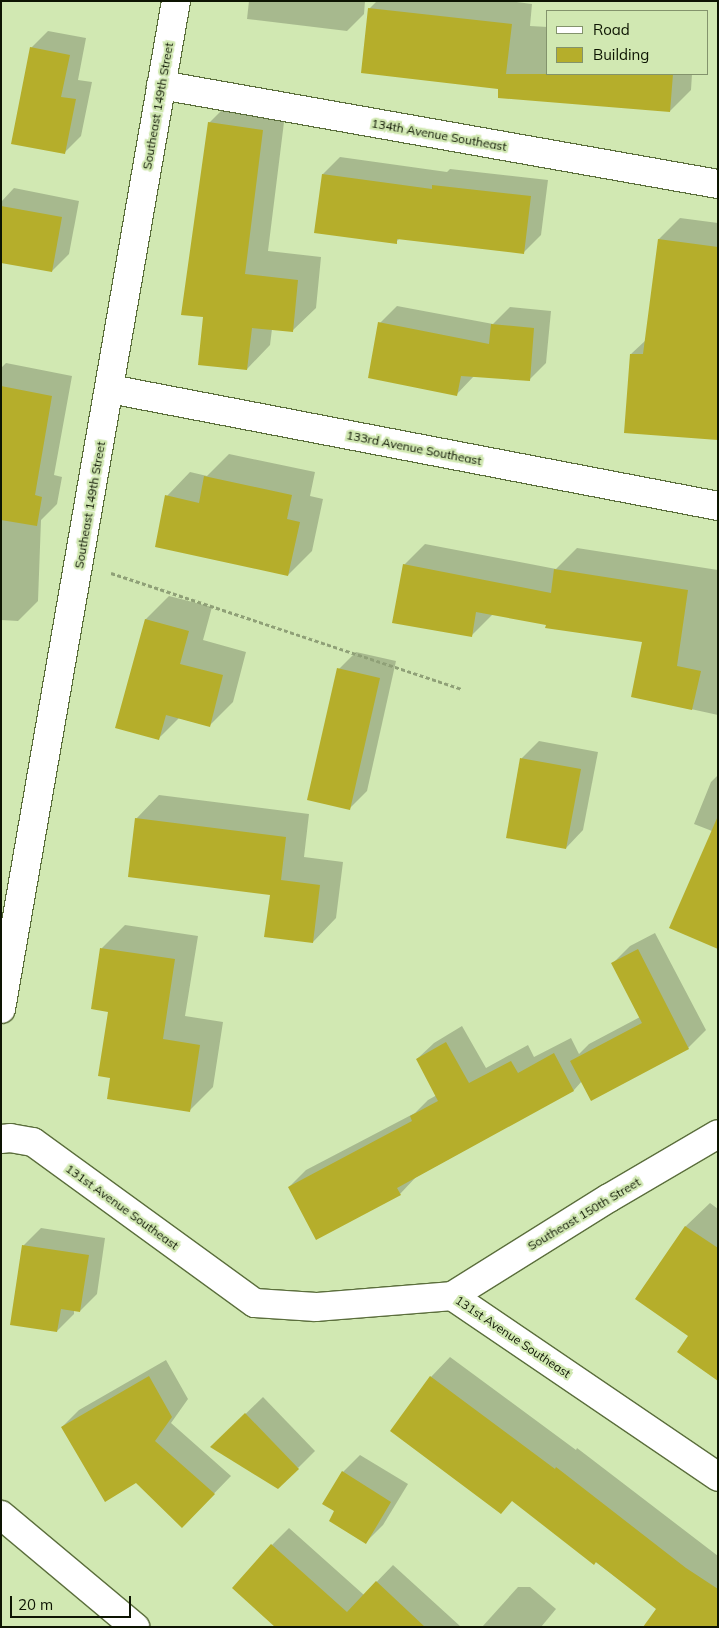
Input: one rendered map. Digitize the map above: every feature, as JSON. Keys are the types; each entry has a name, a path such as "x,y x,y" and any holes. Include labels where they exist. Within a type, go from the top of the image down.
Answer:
{"street":[{"name":"Southeast 149th Street","path":"1,1009 176,1"},
{"name":"134th Avenue Southeast","path":"161,85 718,184"},
{"name":"133rd Avenue Southeast","path":"110,389 718,506"},
{"name":"Southeast 150th Street","path":"452,1296 609,1198 718,1134"},
{"name":"131st Avenue Southeast","path":"1,1139 10,1138 33,1142 255,1303 316,1307 452,1296 718,1477"},
{"path":"1,1515 135,1627"}],"path":[{"path":"80,562 461,689"}],"building":[{"path":"368,8 512,24 506,74 673,75 670,112 498,98 498,89 361,73"},
{"path":"30,47 70,55 61,97 76,99 65,154 11,144"},
{"path":"208,122 263,130 245,274 298,280 293,332 252,328 247,370 198,365 203,317 181,315"},
{"path":"322,174 432,189 432,185 531,196 524,254 397,239 397,244 314,233"},
{"path":"1,206 62,217 52,272 1,263"},
{"path":"658,239 718,247 718,440 624,433 630,354 643,354"},
{"path":"378,322 489,344 491,324 534,328 530,381 461,376 457,396 368,378"},
{"path":"1,386 52,396 35,495 42,497 37,526 1,520"},
{"path":"204,476 292,495 287,519 300,522 288,576 155,547 165,495 199,503"},
{"path":"403,564 551,593 554,569 688,590 677,666 701,671 692,710 631,697 642,642 545,628 546,625 476,612 472,637 392,623"},
{"path":"145,619 189,631 180,664 223,675 210,727 166,715 159,740 115,728"},
{"path":"337,668 380,678 350,810 307,800"},
{"path":"520,758 581,769 566,849 506,838"},
{"path":"718,816 718,949 669,928"},
{"path":"135,818 286,837 281,880 320,885 313,943 264,937 270,895 128,877"},
{"path":"100,948 175,959 163,1039 200,1045 190,1112 107,1099 110,1078 98,1076 108,1012 91,1009"},
{"path":"638,949 689,1049 591,1101 570,1061 642,1023 611,963"},
{"path":"446,1042 469,1083 511,1061 518,1073 554,1053 574,1091 397,1188 401,1195 316,1240 288,1187 412,1121 410,1116 438,1101 416,1059"},
{"path":"685,1226 718,1248 718,1381 677,1352 688,1336 635,1299"},
{"path":"22,1245 89,1255 80,1312 61,1309 57,1332 10,1325"},
{"path":"149,1376 172,1417 155,1441 215,1494 182,1528 136,1483 105,1502 61,1427"},
{"path":"430,1376 555,1469 556,1467 686,1568 718,1589 718,1627 643,1627 656,1609 596,1562 594,1565 512,1501 501,1514 390,1431"},
{"path":"245,1413 299,1469 278,1489 210,1447"},
{"path":"342,1471 391,1502 366,1544 329,1521 334,1511 322,1504"},
{"path":"271,1544 347,1612 376,1581 425,1627 275,1627 232,1588"}]}
